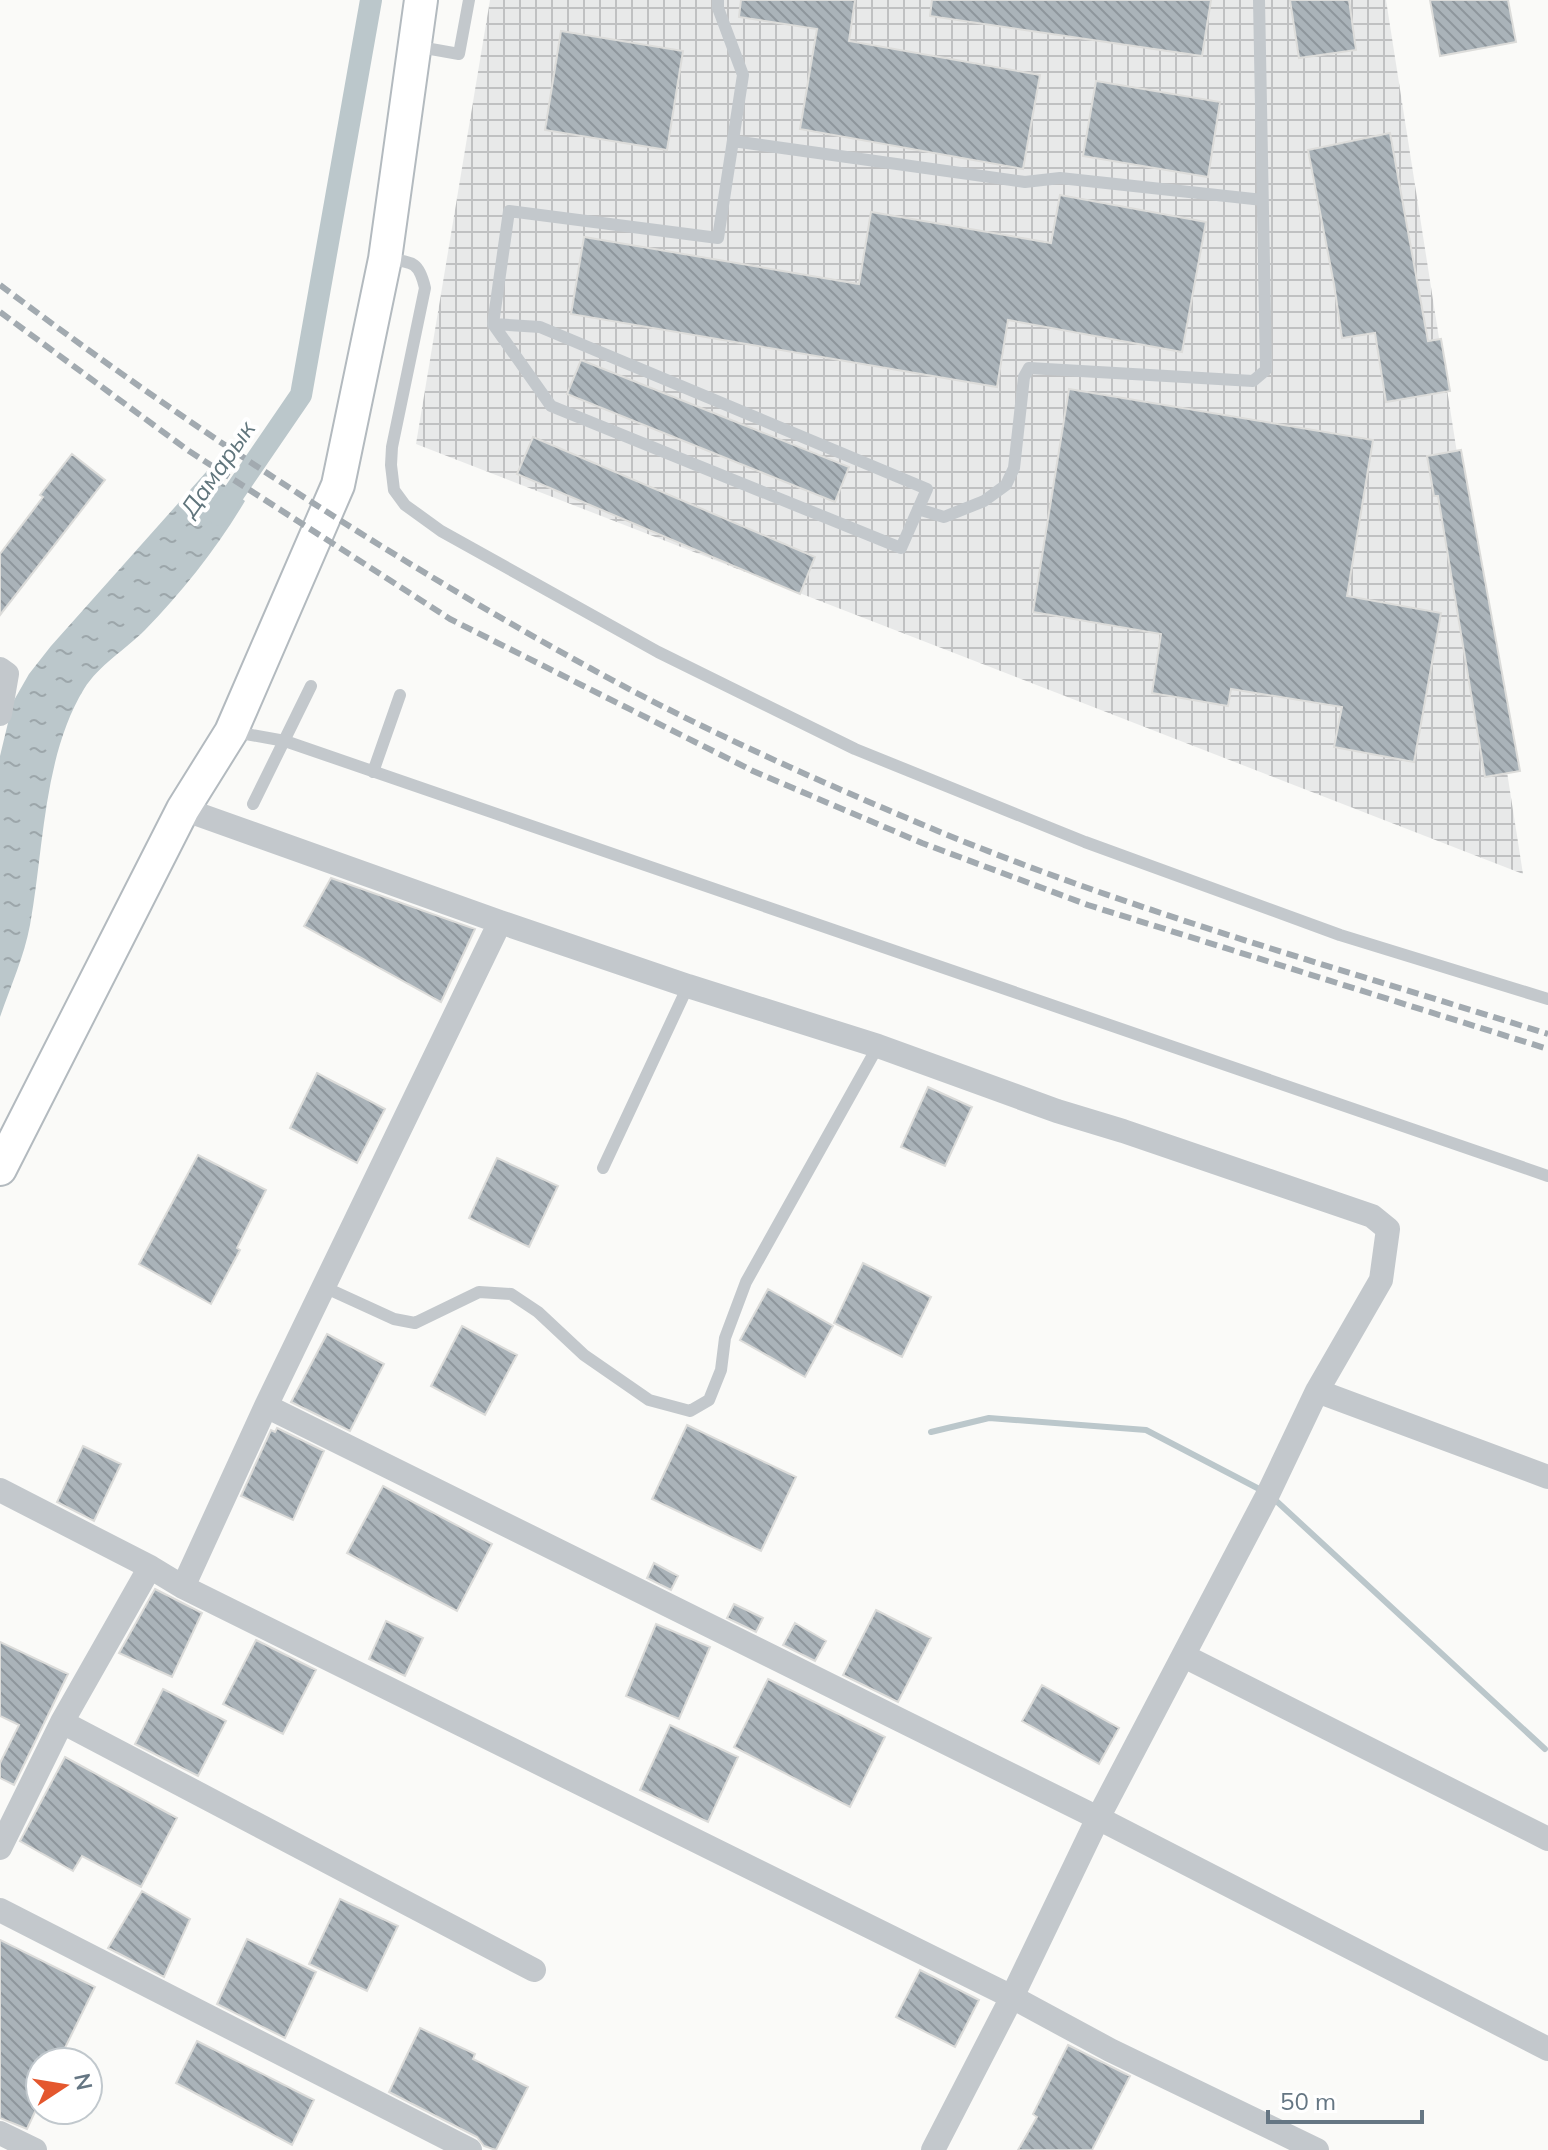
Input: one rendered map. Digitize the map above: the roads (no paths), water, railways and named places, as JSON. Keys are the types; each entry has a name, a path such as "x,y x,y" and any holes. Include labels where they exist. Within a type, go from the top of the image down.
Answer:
{"main road":[{"path":"0,1169 183,809 231,732 338,485 385,259 421,0"}],"street":[{"path":"0,669 7,674 0,714"},
{"path":"183,809 500,922 878,1046 1057,1111 1372,1216 1388,1229 1381,1280 1317,1391 1268,1494 1098,1818 1012,1997 933,2150"},
{"path":"183,1587 266,1406 500,922"},
{"path":"1317,1391 1548,1477"},
{"path":"266,1406 1098,1818 1548,2049"},
{"path":"0,1490 183,1587 1012,1997 1110,2050 1317,2150"},
{"path":"0,1848 62,1722 150,1567"},
{"path":"1184,1656 1548,1839"},
{"path":"62,1722 534,1970"},
{"path":"0,1910 470,2150"},
{"path":"0,2133 35,2150"}],"lane":[{"path":"413,46 459,54 469,0"},
{"path":"493,324 540,327 927,489 901,548 551,406 493,324 509,211 718,238 743,75 718,8 718,0"},
{"path":"918,509 944,517 984,501 1006,485 1014,468 1024,377 1029,368 1253,381 1266,370 1259,0"},
{"path":"733,141 1025,182 1060,178 1263,200"},
{"path":"385,259 411,262 421,270 425,288 392,447 394,490 405,505 441,531 658,652 855,749 1085,842 1340,935 1548,999"},
{"path":"253,804 311,686"},
{"path":"373,772 400,695"},
{"path":"231,732 285,741 1548,1176"},
{"path":"603,1168 688,986"},
{"path":"324,1287 394,1319 415,1323 479,1292 511,1294 538,1312 584,1355 649,1400 690,1411 709,1400 721,1370 725,1338 746,1282 878,1046"}],"water":[{"path":"207,471 245,501 186,584 145,630 97,672 70,715 53,773 27,937 0,1017 0,756 13,702 29,674 51,646"}],"waterway":[{"name":"Дамарык","path":"219,515 301,395 371,0"},
{"path":"931,1432 989,1418 1146,1430 1263,1491"},
{"path":"1272,1497 1545,1749"}],"railway":[{"path":"0,285 215,438 362,534 513,625 712,731 795,770 997,855 1232,936 1548,1034"},
{"path":"0,312 189,451 450,619 753,771 922,843 1088,905 1548,1049"}]}
